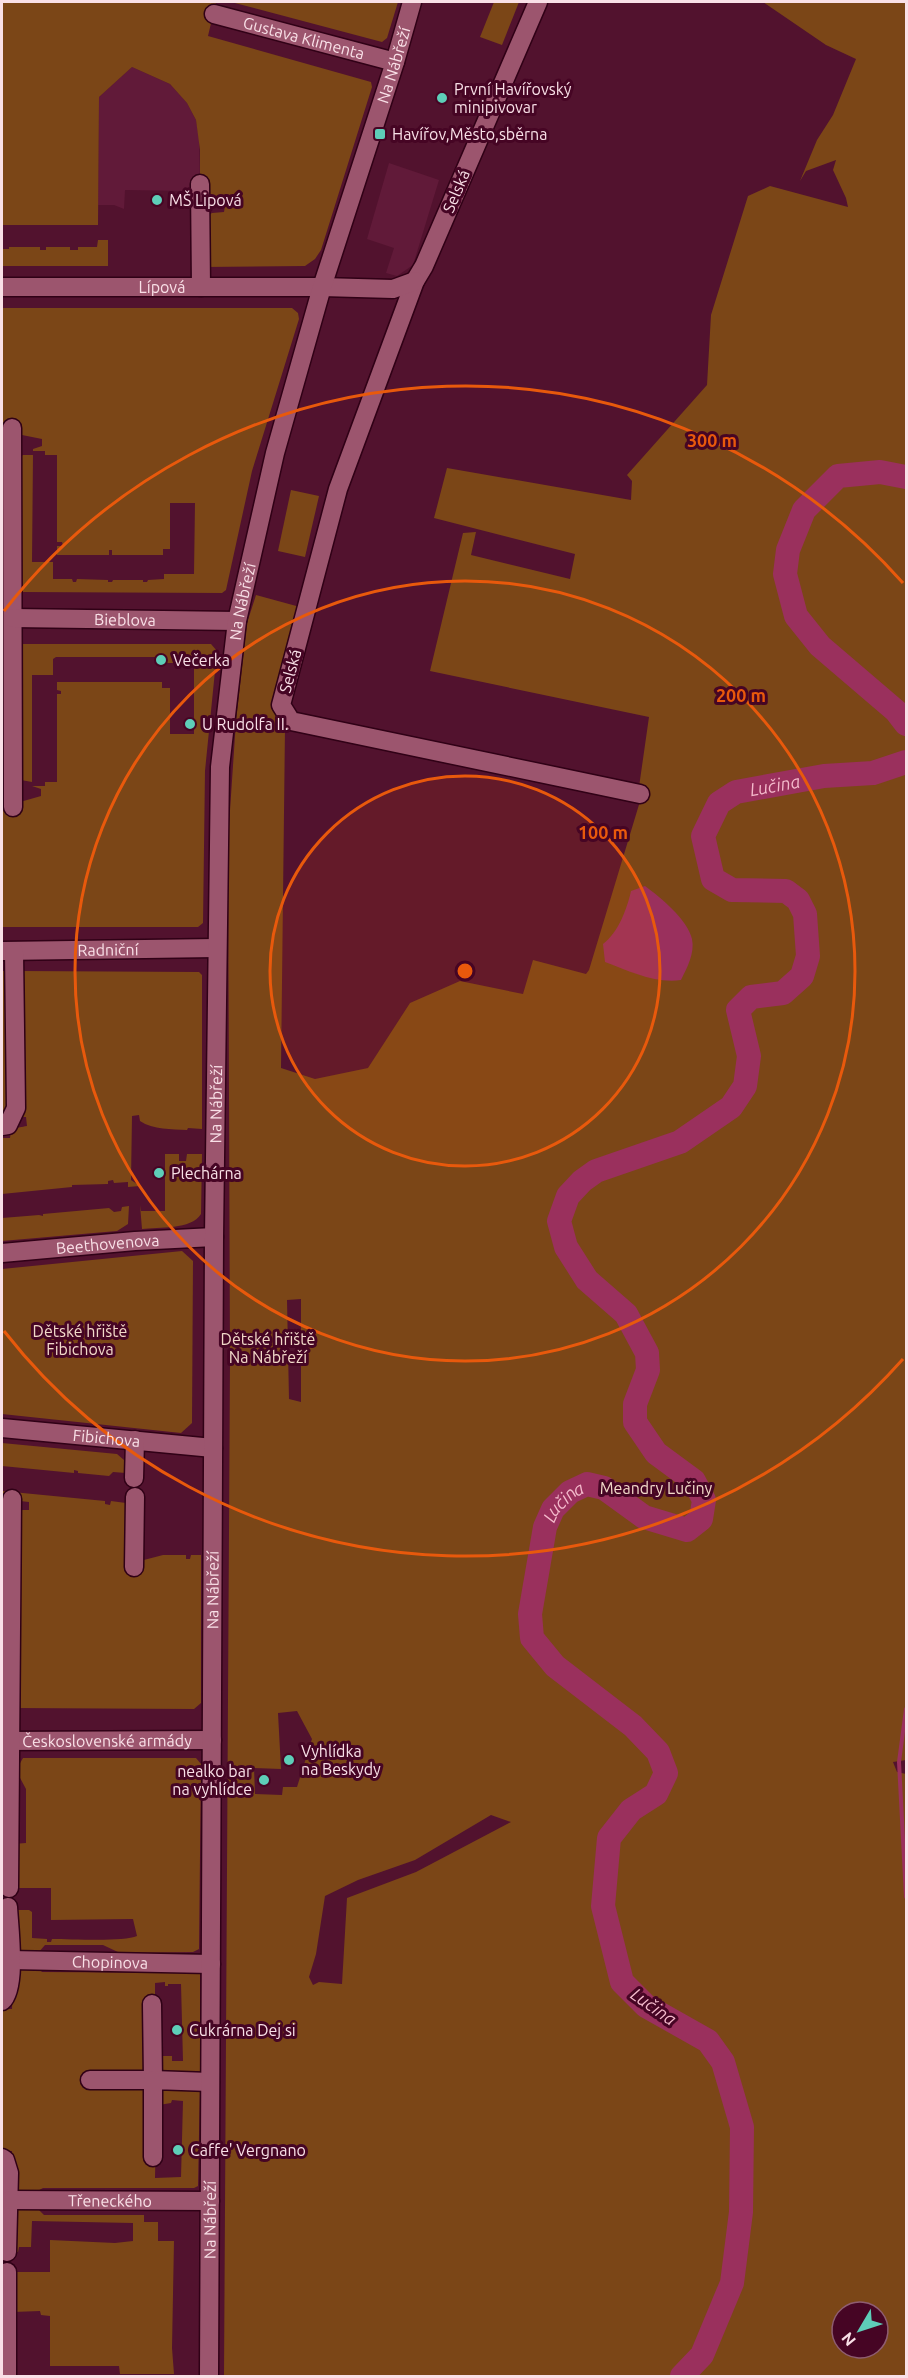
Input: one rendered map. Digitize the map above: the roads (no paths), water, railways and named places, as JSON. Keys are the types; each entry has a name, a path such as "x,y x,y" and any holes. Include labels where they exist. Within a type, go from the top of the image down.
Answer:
{"street":[{"name":"Na Nábřeží","path":"209,2376 214,1236 220,767 237,621 274,453 322,287 395,62 412,2"},
{"name":"Selská","path":"538,2 424,266 415,281 338,489 281,705 291,721 640,794"},
{"name":"Gustava Klimenta","path":"214,14 395,62"},
{"path":"200,184 201,287"},
{"path":"322,287 393,290 415,281"},
{"name":"Lípová","path":"2,287 322,287"},
{"path":"12,428 13,807"},
{"name":"Bieblova","path":"13,618 237,621"},
{"name":"Radniční","path":"8,951 216,948"},
{"path":"5,1126 16,1108 8,951"},
{"name":"Beethovenova","path":"2,1253 214,1236"},
{"name":"Fibichova","path":"2,1428 213,1448"},
{"path":"135,1440 135,1478"},
{"path":"134,1568 135,1497"},
{"path":"9,1888 5,1741 12,1499"},
{"name":"Československé armády","path":"5,1741 212,1740"},
{"path":"2,2001 8,1992 10,1960 8,1907"},
{"name":"Chopinova","path":"10,1960 211,1964"},
{"path":"152,2004 153,2157"},
{"path":"90,2080 210,2082"},
{"path":"2,2158 9,2173 10,2199 5,2247"},
{"name":"Třeneckého","path":"10,2199 210,2201"},
{"path":"7,2272 7,2376"}],"waterway":[{"name":"Lučina","path":"906,477 880,472 838,476 804,510 788,550 785,574 796,616 820,646 896,711 906,724"},
{"name":"Lučina","path":"682,2376 702,2355 732,2283 741,2212 742,2127 723,2062 708,2041 646,2006 622,1982 603,1906 609,1838 631,1810 656,1794 666,1773 658,1752 633,1726 555,1666 532,1638 530,1614 545,1527 553,1509 570,1492 587,1484 604,1488 644,1517 687,1530 701,1519 704,1500 694,1481 656,1453 635,1422 635,1404 648,1370 647,1353 626,1314 587,1280 566,1247 559,1221 568,1196 582,1181 596,1171 680,1142 731,1107 745,1086 749,1056 738,1010 751,997 783,993 802,976 808,956 805,914 798,900 786,891 732,890 713,879 703,836 719,803 736,792 824,776 873,773 906,762"},
{"path":"906,1709 899,1762 906,1897"}],"place":[{"name":"První Havířovský minipivovar","path":"442,98"},
{"name":"Havířov,Město,sběrna","path":"380,134"},
{"name":"MŠ Lipová","path":"157,200"},
{"name":"Večerka","path":"161,660"},
{"name":"U Rudolfa II.","path":"190,724"},
{"name":"Plechárna","path":"159,1173"},
{"name":"Vyhlídka na Beskydy","path":"289,1760"},
{"name":"nealko bar na vyhlídce","path":"264,1780"},
{"name":"Cukrárna Dej si","path":"177,2030"},
{"name":"Caffe' Vergnano","path":"178,2150"}],"park label":[{"name":"Dětské hřiště Fibichova","path":"80,1340"},
{"name":"Dětské hřiště Na Nábřeží","path":"268,1348"},
{"name":"Meandry Lučiny","path":"656,1488"}]}
